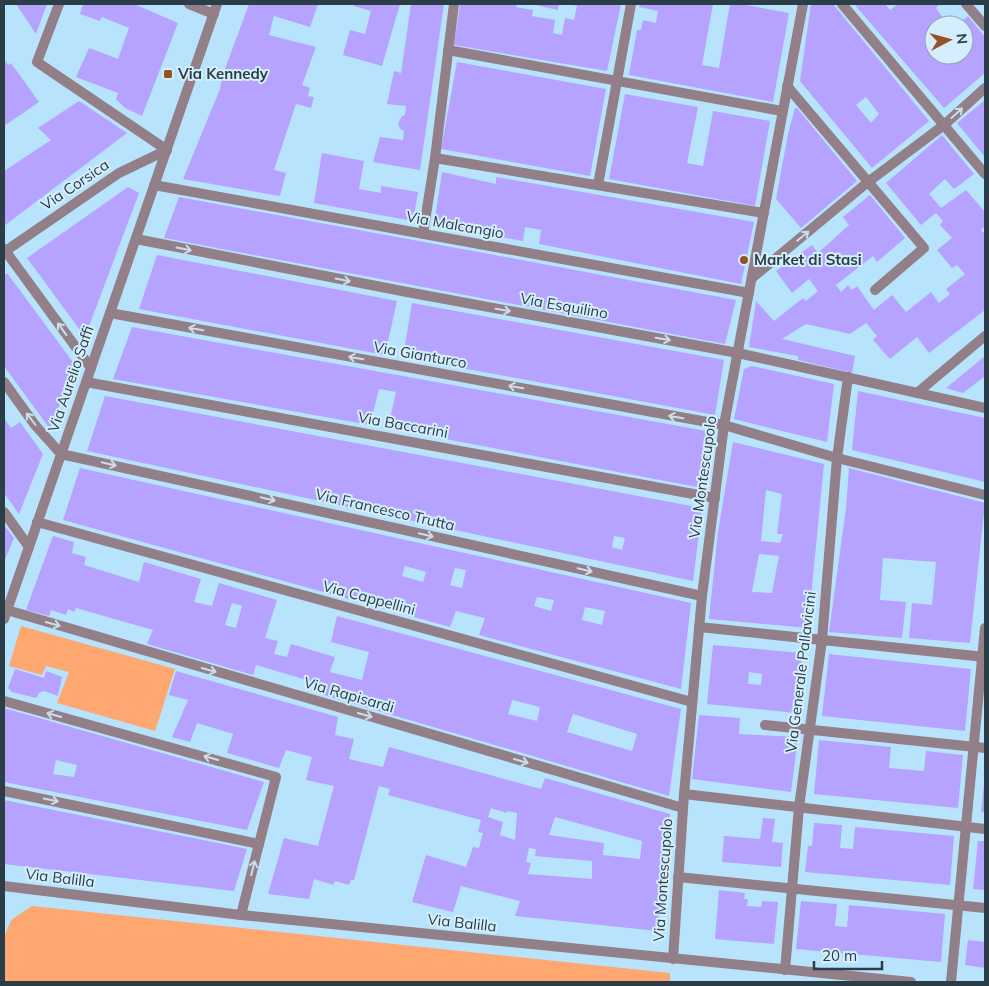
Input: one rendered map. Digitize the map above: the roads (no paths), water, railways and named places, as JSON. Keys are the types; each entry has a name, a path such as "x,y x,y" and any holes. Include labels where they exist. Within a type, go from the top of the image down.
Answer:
{"street":[{"path":"59,4 37,62 167,150"},
{"path":"189,4 215,9"},
{"path":"423,234 435,158 454,4"},
{"path":"598,185 631,4"},
{"name":"Via Montescupolo","path":"673,959 684,794 699,627 724,425 750,293 802,4"},
{"path":"842,4 985,174"},
{"path":"966,4 985,26"},
{"name":"Via Aurelio Saffi","path":"5,614 215,9"},
{"path":"448,50 782,111"},
{"path":"787,86 924,248 875,290"},
{"path":"752,278 868,182 944,125 985,88"},
{"name":"Via Corsica","path":"4,251 119,173 167,150"},
{"path":"435,158 764,213"},
{"name":"Via Malcangio","path":"154,185 750,293"},
{"name":"Via Esquilino","path":"136,239 407,292 738,353 985,408"},
{"path":"4,251 91,368"},
{"name":"Via Gianturco","path":"110,313 724,425 837,458 985,495"},
{"path":"917,393 985,336"},
{"name":"Via Generale Pallavicini","path":"784,970 799,807 822,640 837,458 848,377"},
{"path":"4,382 35,425 61,454"},
{"name":"Via Baccarini","path":"86,382 715,498"},
{"name":"Via Francesco Trutta","path":"61,454 702,596"},
{"path":"4,512 29,547"},
{"name":"Via Cappellini","path":"37,522 692,702"},
{"name":"Via Rapisardi","path":"5,614 683,808"},
{"path":"699,627 984,657"},
{"path":"951,982 966,827 980,747 985,628"},
{"path":"4,701 276,777 241,916"},
{"path":"765,725 980,747"},
{"path":"4,790 259,844"},
{"path":"684,794 985,829"},
{"path":"678,877 985,908"},
{"name":"Via Balilla","path":"6,887 241,916 911,982"}],"place":[{"name":"Via Kennedy","path":"168,74"},
{"name":"Market di Stasi","path":"744,260"}]}
